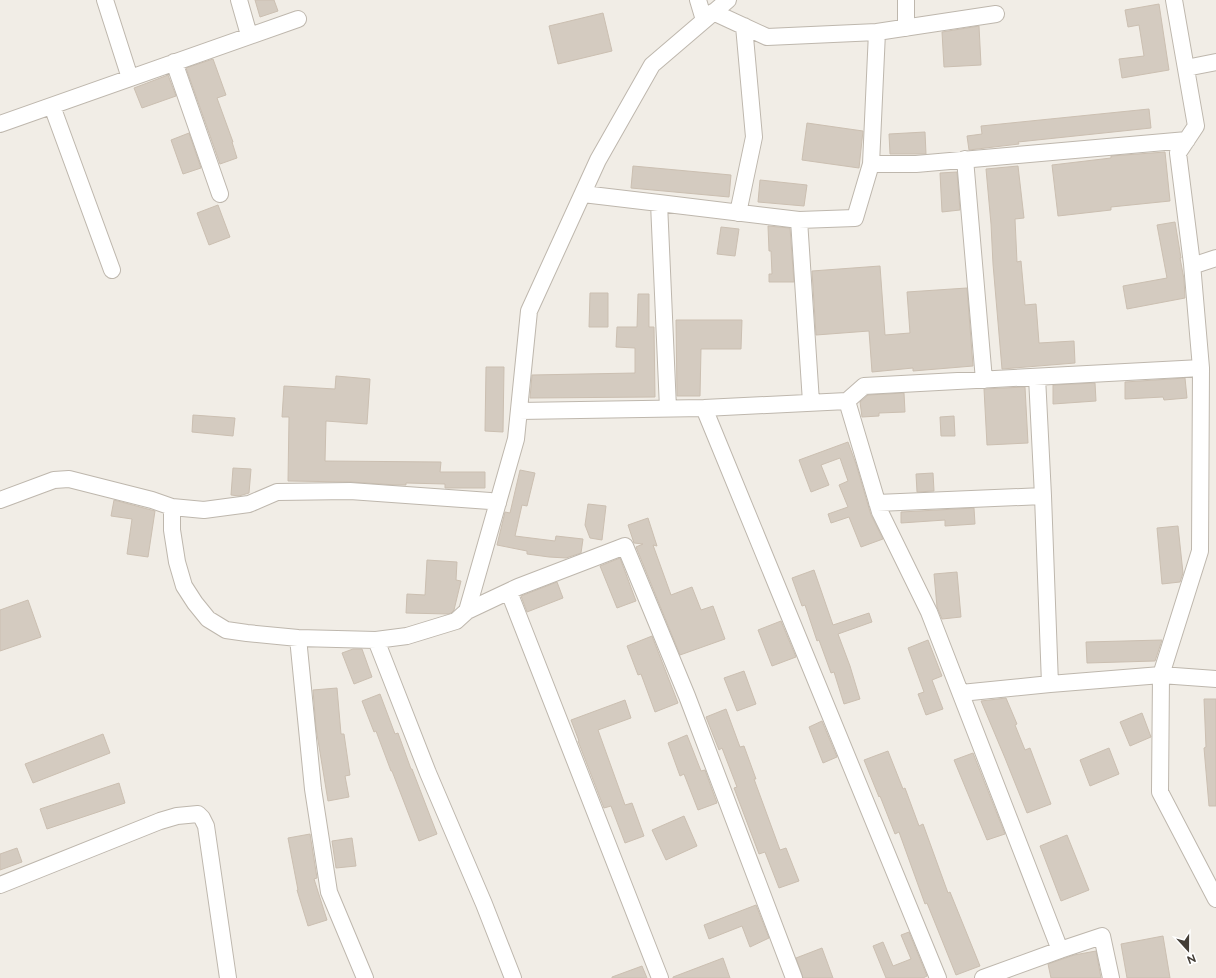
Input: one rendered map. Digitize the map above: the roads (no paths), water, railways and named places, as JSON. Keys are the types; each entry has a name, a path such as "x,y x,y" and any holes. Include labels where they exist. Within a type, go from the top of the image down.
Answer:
{"street":[{"path":"105,0 130,78"},
{"path":"239,0 249,35"},
{"path":"698,0 709,16 744,26 767,37 877,32 996,14"},
{"path":"467,611 516,439 529,311 598,160 652,65 728,0"},
{"path":"906,0 906,28"},
{"path":"1174,0 1196,126 1178,153 1192,264 1201,368 1200,551 1161,675 1160,792 1216,899"},
{"path":"0,124 298,19"},
{"path":"738,213 754,137 744,26"},
{"path":"583,194 799,220 855,218 872,164 877,32"},
{"path":"174,62 220,194"},
{"path":"1186,68 1216,62"},
{"path":"52,106 112,270"},
{"path":"872,164 916,164 1187,140"},
{"path":"966,159 984,380"},
{"path":"659,203 668,408"},
{"path":"799,220 811,402"},
{"path":"1192,264 1198,264 1216,258"},
{"path":"519,411 704,408 847,401 864,386 1201,368"},
{"path":"1037,377 1050,684"},
{"path":"847,401 876,503 929,612 1060,950"},
{"path":"704,408 938,978"},
{"path":"0,500 54,480 69,478 172,507 204,510 248,504 277,492 350,490 490,501 498,503"},
{"path":"876,503 1043,496"},
{"path":"172,507 172,530 184,586 208,619 226,630 298,638 376,640 407,636 456,621 467,611 518,587 626,546 687,696 794,978"},
{"path":"509,592 660,978"},
{"path":"298,638 313,789 329,892 365,978"},
{"path":"376,640 428,773 484,904 513,978"},
{"path":"961,693 1161,675 1216,679"},
{"path":"0,885 160,821 177,816 198,814 206,826 228,978"},
{"path":"985,978 1102,936 1111,978"}]}
